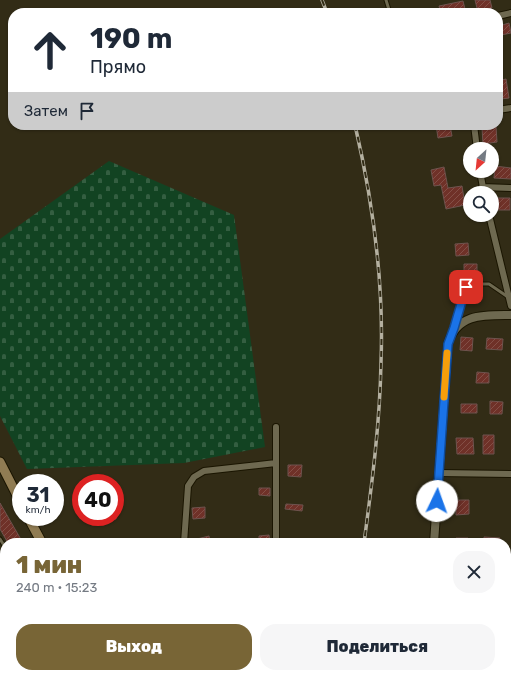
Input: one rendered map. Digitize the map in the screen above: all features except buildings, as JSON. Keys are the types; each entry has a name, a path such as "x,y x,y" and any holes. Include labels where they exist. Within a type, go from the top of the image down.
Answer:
{"main road":[{"path":"0,462 12,485"},
{"path":"33,526 39,538"}],"street":[{"path":"475,130 476,142"},
{"path":"499,189 511,188"},
{"path":"491,222 511,306"},
{"path":"434,538 448,344 454,328 469,318 483,315 511,315"},
{"path":"276,427 276,538"},
{"path":"184,538 188,486 194,477 204,471 276,463"},
{"path":"438,473 511,474"}],"lane":[{"path":"454,328 466,287 469,284 489,284 508,297"}],"green space":[{"path":"109,161 234,215 265,447 184,463 27,469 0,416 0,239"}],"railway":[{"path":"322,0 325,8"},
{"path":"356,130 372,213 381,302 380,385 377,430 365,538"}],"slow traffic":[{"path":"444,397 447,353"}],"route":[{"path":"437,501 448,344 461,308 466,287"}]}
